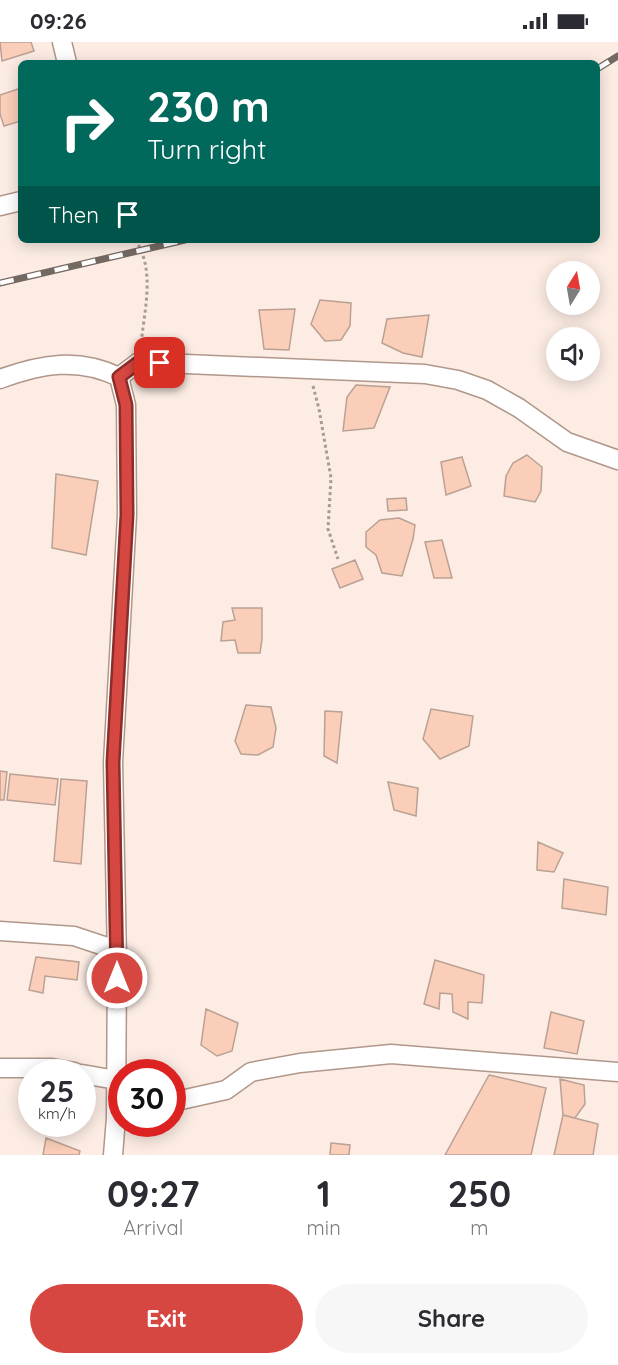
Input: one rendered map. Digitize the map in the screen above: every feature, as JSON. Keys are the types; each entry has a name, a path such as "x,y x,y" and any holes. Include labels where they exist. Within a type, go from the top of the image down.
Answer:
{"street":[{"path":"62,42 66,60"},
{"path":"0,206 18,202"},
{"path":"119,377 139,362 425,374 458,380 487,390 504,398 567,442 618,460"},
{"path":"0,379 30,368 56,364 103,369 119,377 126,405 127,515 113,762 116,1059"},
{"path":"0,931 74,936 116,950"},
{"path":"186,1099 226,1090 251,1072 300,1063 391,1054 618,1072"},
{"path":"0,1068 18,1068"},
{"path":"113,1155 116,1137"}],"path":[{"path":"137,243 142,250 148,269 139,362"},
{"path":"308,369 319,409 331,478 328,529 338,559"}],"building":[{"path":"0,42 31,42 34,51 2,61"},
{"path":"18,89 18,122 4,126 0,114 0,95"},
{"path":"320,300 351,303 350,326 341,340 325,341 311,324"},
{"path":"295,309 289,350 264,349 259,310"},
{"path":"429,315 422,357 403,353 382,343 387,319"},
{"path":"356,385 390,387 374,428 343,431 347,397"},
{"path":"527,455 542,467 541,491 535,502 504,496 506,476 513,463"},
{"path":"462,457 471,486 446,495 441,462"},
{"path":"56,474 98,481 86,555 52,548"},
{"path":"406,498 407,510 388,511 387,499"},
{"path":"399,518 415,525 402,576 382,573 376,555 366,547 366,532 380,520"},
{"path":"442,540 452,578 434,578 425,542"},
{"path":"355,560 363,579 340,588 332,569"},
{"path":"232,608 262,608 260,653 238,653 235,640 221,641 223,622 235,620"},
{"path":"246,705 271,707 276,728 273,747 258,755 241,754 235,741"},
{"path":"431,709 473,716 469,746 440,759 423,739"},
{"path":"325,711 342,712 337,763 324,756"},
{"path":"0,771 7,772 4,800 0,800"},
{"path":"10,774 58,779 55,805 7,800"},
{"path":"61,779 87,781 81,864 54,861"},
{"path":"388,782 418,788 416,816 394,810"},
{"path":"538,842 563,853 554,872 537,870"},
{"path":"564,879 608,887 606,915 562,908"},
{"path":"36,957 79,962 77,980 45,976 43,993 29,990"},
{"path":"435,960 484,975 482,1003 468,1002 468,1019 453,1012 452,994 440,993 439,1009 424,1004"},
{"path":"206,1009 238,1023 232,1051 217,1056 201,1045"},
{"path":"551,1012 584,1021 577,1054 544,1048"},
{"path":"489,1075 546,1088 531,1155 445,1155"},
{"path":"560,1079 584,1085 585,1104 575,1118 563,1115"},
{"path":"563,1115 598,1124 593,1155 554,1155"},
{"path":"46,1138 80,1151 79,1155 43,1155"},
{"path":"331,1143 350,1145 349,1155 330,1155"}],"railway":[{"path":"600,67 618,56"},
{"path":"0,283 172,243"}],"route":[{"path":"117,978 113,762 127,515 126,405 119,377 139,362 160,363"}]}
